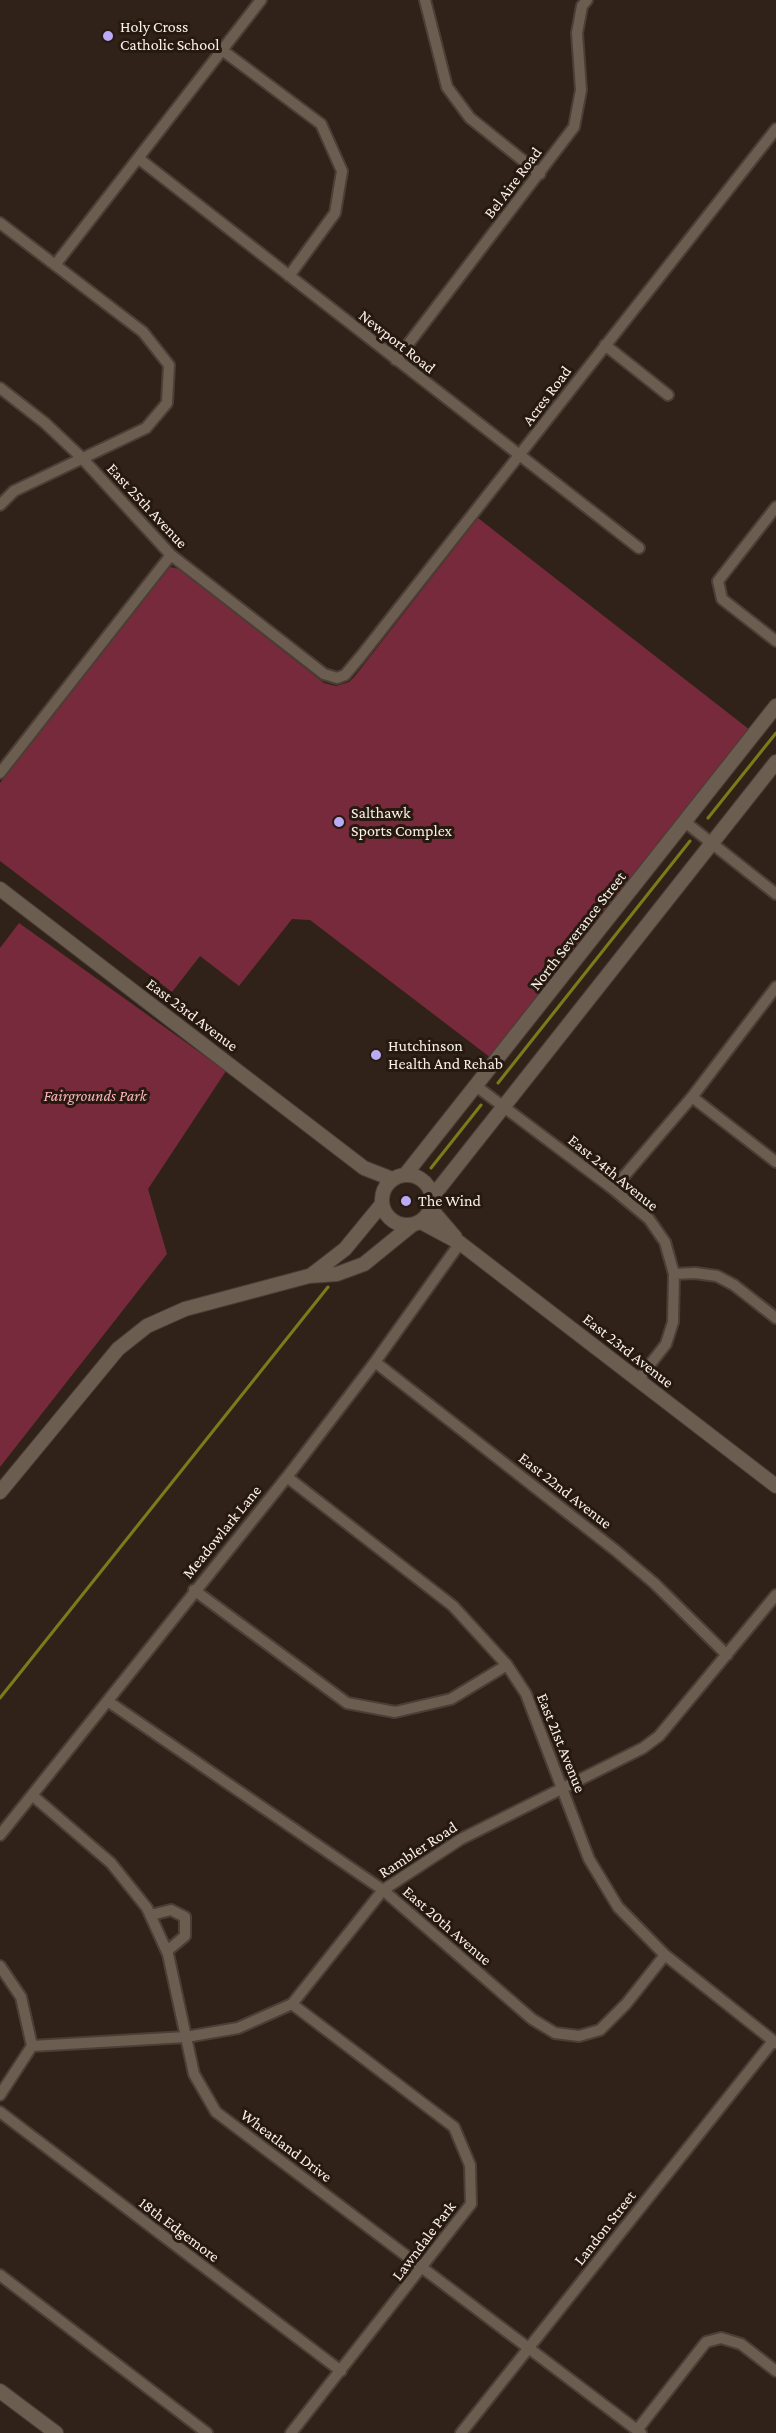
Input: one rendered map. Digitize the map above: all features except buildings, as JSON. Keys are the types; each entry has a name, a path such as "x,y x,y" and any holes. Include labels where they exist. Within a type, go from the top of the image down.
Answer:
{"street":[{"path":"55,265 261,0"},
{"path":"424,0 447,87 470,118 540,174"},
{"name":"Bel Aire Road","path":"396,360 574,127 581,90 577,33 582,6 587,0"},
{"path":"222,50 321,124 342,171 335,213 289,276"},
{"name":"Acres Road","path":"337,678 345,675 361,656 776,129"},
{"name":"Newport Road","path":"138,158 639,548"},
{"path":"0,223 142,332 169,365 167,403 146,428 81,457 14,491 0,505"},
{"path":"604,345 668,395"},
{"name":"East 25th Avenue","path":"0,388 45,423 81,457 171,555 324,674 337,678"},
{"path":"776,507 718,581 722,599 776,641"},
{"path":"0,773 171,555"},
{"name":"North Severance Street","path":"399,1177 476,1086 776,706"},
{"path":"0,1492 118,1349 147,1326 185,1309 309,1276 337,1274 364,1264 417,1224 502,1107 776,762"},
{"path":"685,822 776,894"},
{"name":"East 23rd Avenue","path":"0,890 364,1168 399,1177"},
{"path":"613,1189 692,1097 776,987"},
{"name":"East 24th Avenue","path":"476,1086 613,1189 649,1219 659,1232 670,1255 674,1274 673,1322 666,1344 638,1380"},
{"path":"692,1097 776,1162"},
{"name":"East 23rd Avenue","path":"364,1168 382,1201"},
{"path":"309,1276 345,1249 382,1201 385,1188 399,1177 420,1178 426,1183 432,1202"},
{"path":"382,1201 393,1221 417,1224"},
{"name":"East 23rd Avenue","path":"432,1202 460,1243"},
{"name":"East 23rd Avenue","path":"417,1224 460,1243 776,1486"},
{"name":"Meadowlark Lane","path":"0,1835 109,1702 194,1590 287,1477 375,1362 460,1243"},
{"path":"674,1274 709,1274 725,1279 776,1318"},
{"name":"East 22nd Avenue","path":"375,1362 615,1550 654,1583 727,1655"},
{"name":"East 21st Avenue","path":"287,1477 453,1606 507,1665 526,1694 590,1858 618,1906 665,1955 774,2042"},
{"path":"194,1590 347,1704 395,1712 451,1699 507,1665"},
{"name":"Rambler Road","path":"32,2046 186,2037 238,2028 292,2004 383,1890 461,1839 643,1748 659,1736 776,1595"},
{"name":"East 20th Avenue","path":"109,1702 383,1890 532,2019 555,2033 579,2036 600,2030 626,2004 665,1955"},
{"name":"Wheatland Drive","path":"32,1795 111,1863 134,1889 150,1914 167,1951 194,2074 216,2112 639,2432"},
{"path":"150,1914 171,1910 185,1917 185,1936 167,1951"},
{"path":"0,1966 21,1997 32,2046 0,2095"},
{"name":"Lawndale Park","path":"291,2433 423,2268 471,2204 471,2165 454,2127 292,2004"},
{"name":"Landon Street","path":"461,2433 774,2042"},
{"name":"18th Edgemore","path":"0,2112 341,2371"},
{"path":"0,2275 207,2433"},
{"path":"639,2432 706,2342 721,2338 741,2344 776,2371"},
{"path":"0,2391 56,2433"}],"green space":[{"name":"Salthawk Sports Complex","path":"478,518 750,730 491,1058 310,920 292,919 239,986 200,956 172,992 0,861 0,783 170,567 179,569 324,683 336,686 349,682 355,676"},
{"name":"Fairgrounds Park","path":"19,923 226,1071 148,1189 167,1254 0,1467 0,948"}],"waterway":[{"path":"708,818 776,733"},
{"path":"498,1083 690,841"},
{"path":"431,1168 481,1105"},
{"path":"0,1698 328,1287"}],"place":[{"name":"Holy Cross Catholic School","path":"108,36"},
{"name":"Salthawk Sports Complex","path":"339,822"},
{"name":"Hutchinson Health And Rehab","path":"376,1055"},
{"name":"The Wind","path":"406,1201"}]}
